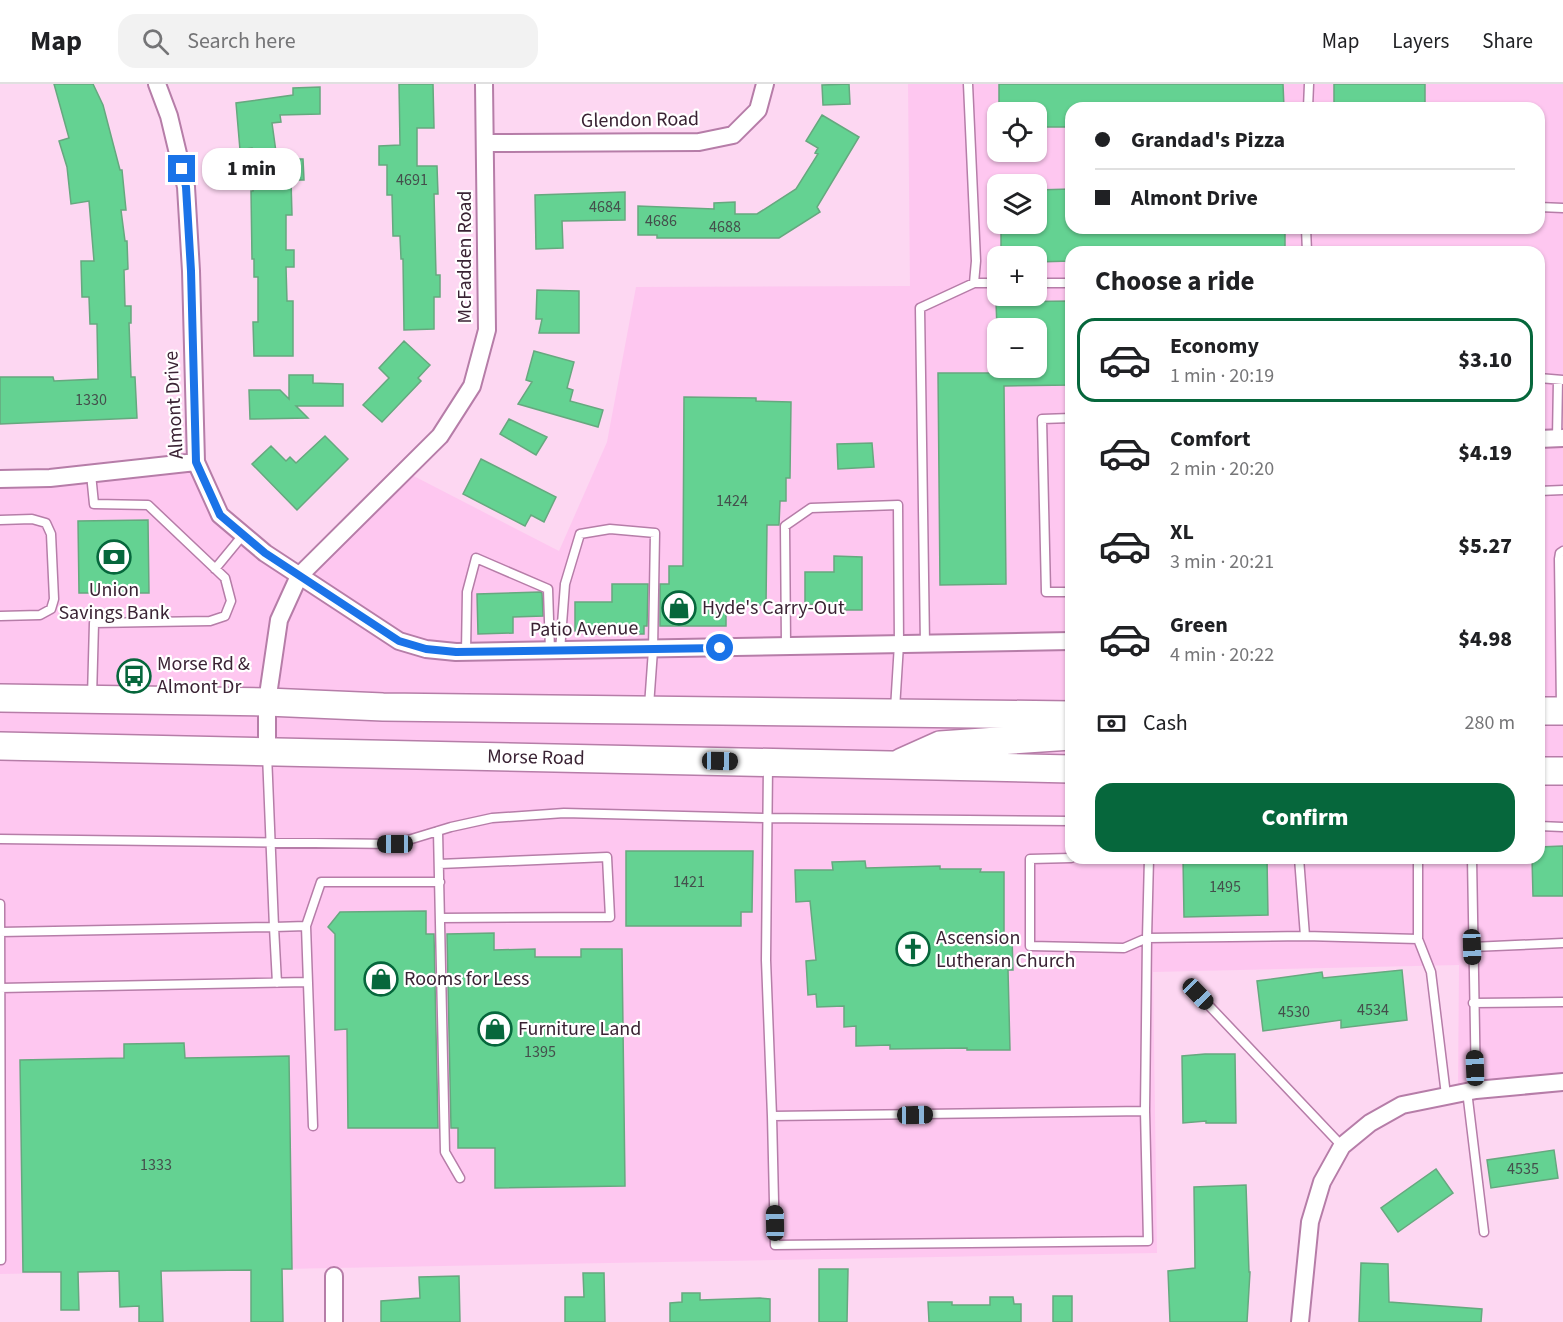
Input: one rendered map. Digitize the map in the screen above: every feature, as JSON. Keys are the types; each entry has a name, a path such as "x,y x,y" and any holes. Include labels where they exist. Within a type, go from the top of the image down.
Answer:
{"main road":[{"path":"0,698 267,702 383,707 1065,715"},
{"path":"896,765 940,746 1065,736"},
{"name":"Morse Road","path":"0,746 1065,769"},
{"path":"1545,771 1563,771"}],"street":[{"name":"Almont Drive","path":"157,84 169,116 186,187 191,271 196,462 220,515 265,553 299,576"},
{"name":"McFadden Road","path":"299,576 440,436 472,386 487,330 484,84"},
{"name":"Glendon Road","path":"485,143 699,142 711,140 733,135 759,110 765,84"},
{"path":"1545,439 1560,438"},
{"path":"0,479 50,478 196,462"},
{"path":"267,751 267,702 279,620 299,576"},
{"name":"Patio Avenue","path":"299,576 399,641 426,649 466,652 653,650 786,645 925,645 1065,641"},
{"path":"1299,1322 1310,1222 1322,1182 1342,1146 1370,1124 1402,1105 1472,1091 1563,1082"},
{"path":"334,1276 334,1322"}],"lane":[{"path":"968,84 976,261 974,283"},
{"path":"1308,102 1309,84"},
{"path":"1545,207 1563,208"},
{"path":"925,645 920,308 974,283 987,283"},
{"path":"1047,283 1065,283"},
{"path":"1545,379 1561,380 1560,438"},
{"path":"1065,418 1042,418 1046,592 1065,592"},
{"path":"91,474 94,504 148,505 225,578 231,602 225,616 210,621 94,623 92,700"},
{"path":"1545,491 1563,490"},
{"path":"786,645 785,526 811,508 898,505 899,644 895,712"},
{"path":"0,520 32,519 46,523 51,534 54,599 51,609 40,615 0,616"},
{"path":"555,651 565,584 580,534 610,529 656,532 649,709"},
{"path":"215,569 243,535"},
{"path":"1554,711 1559,559 1560,553 1563,552"},
{"path":"466,652 466,592 476,558 548,589 555,651"},
{"path":"267,751 277,983"},
{"path":"768,762 766,960 775,1245 1148,1241 1145,1111 1149,864"},
{"path":"0,839 395,844 492,818 564,813 1065,821"},
{"path":"1545,826 1563,827"},
{"path":"438,831 445,1152 460,1178"},
{"path":"439,864 607,857 610,917 440,918"},
{"path":"1065,858 1030,859 1030,946 1124,948 1148,938 1305,936 1418,939"},
{"path":"1299,864 1305,936"},
{"path":"1419,864 1418,939 1431,972 1446,1095"},
{"path":"1472,864 1472,1091 1484,1232"},
{"path":"313,1126 306,926 321,882 440,882"},
{"path":"0,904 1,1260"},
{"path":"0,932 306,926"},
{"path":"1472,947 1563,943"},
{"path":"0,988 308,982"},
{"path":"1198,994 1342,1146"},
{"path":"1473,1003 1563,1002"},
{"path":"772,1116 1145,1111"}],"shaded area":[{"path":"908,84 1563,84 1563,1075 1458,1087 1459,965 1153,972 1157,1253 0,1274 0,475 201,468 220,507 299,573 404,471 559,551 607,442 636,287 910,286"}],"building":[{"path":"54,84 93,84 103,105 120,170 122,170 126,210 121,210 125,241 127,241 128,269 124,270 125,306 131,306 131,323 129,323 131,377 135,377 137,418 0,424 0,377 53,377 54,381 98,379 97,324 90,324 89,297 82,297 81,261 94,261 89,201 71,204 67,167 59,141 69,138"},
{"path":"399,84 433,84 434,128 417,128 417,166 437,166 438,194 434,194 436,275 440,275 440,297 434,297 434,329 404,330 403,259 401,259 400,236 393,236 392,195 387,195 387,165 379,165 379,146 400,145"},
{"path":"849,84 850,104 823,105 822,85"},
{"path":"999,84 1283,84 1284,102 1065,102 1065,127 1047,127 1047,102 999,102"},
{"path":"1334,84 1425,84 1425,102 1334,102"},
{"path":"320,87 320,114 280,115 281,122 272,123 277,159 303,159 304,180 291,180 292,215 286,215 286,250 294,250 294,267 286,267 287,301 293,301 293,356 254,356 253,322 258,322 258,277 254,277 254,259 252,259 252,148 240,150 236,103 293,95 293,88"},
{"path":"822,115 859,137 817,207 820,212 779,238 657,238 657,235 638,235 638,206 714,209 714,203 735,202 735,214 757,214 796,189 818,154 815,153 818,148 806,141"},
{"path":"1065,189 1065,234 1285,234 1285,246 1065,246 1065,261 1047,262 1047,246 1001,246 1001,234 1047,234 1047,190"},
{"path":"625,192 625,220 562,221 563,248 536,249 535,195"},
{"path":"537,290 579,291 579,333 539,333 542,319 536,319"},
{"path":"1047,301 1065,301 1065,385 1004,386 1006,584 940,585 938,373 987,373 987,378 1047,378 1047,318 997,318 996,306 1047,306"},
{"path":"404,341 430,365 418,378 421,381 382,422 363,405 389,378 379,368"},
{"path":"534,351 574,362 567,388 573,390 570,401 603,410 598,427 518,404 532,382 526,380"},
{"path":"289,375 313,375 313,383 343,384 343,406 296,406 308,418 250,419 249,390 280,390 289,399"},
{"path":"684,397 756,398 756,401 791,402 790,478 786,478 786,501 780,501 779,525 767,525 766,605 726,605 726,626 660,626 660,584 669,584 669,566 683,566"},
{"path":"509,419 547,437 536,455 500,434"},
{"path":"325,436 348,459 297,510 252,464 271,446 286,461 290,457 296,463"},
{"path":"872,443 874,467 838,469 837,444"},
{"path":"481,459 556,497 544,522 531,515 525,526 463,494"},
{"name":"Union Savings Bank","path":"148,520 149,593 79,593 78,521"},
{"path":"834,556 862,557 862,610 845,610 845,605 805,604 805,572 834,572"},
{"path":"612,584 648,584 647,626 644,626 644,634 588,634 588,631 575,631 575,602 612,602"},
{"path":"542,593 543,616 513,617 513,633 478,634 477,594"},
{"path":"1563,846 1563,896 1533,896 1532,864 1545,864 1545,847"},
{"path":"626,851 753,851 752,912 741,912 741,926 626,926"},
{"name":"Ascension Lutheran Church","path":"865,861 866,868 940,866 940,869 981,869 980,872 1004,872 1004,937 1012,937 1013,970 1008,970 1010,1050 890,1049 890,1045 856,1046 856,1026 844,1027 844,1006 817,1007 816,994 808,995 806,961 816,960 810,901 796,902 795,870 833,870 832,862"},
{"path":"1183,864 1267,864 1268,915 1184,917"},
{"name":"Rooms for Less","path":"426,911 426,934 434,934 438,1128 348,1128 347,1029 335,1030 335,934 328,927 340,912"},
{"path":"494,933 494,950 535,949 535,957 581,957 581,949 622,949 625,1186 495,1188 495,1148 458,1148 458,1128 451,1128 447,934"},
{"path":"1402,970 1407,1020 1341,1028 1341,1020 1263,1031 1257,981 1322,972 1323,978"},
{"path":"184,1043 185,1058 289,1056 292,1269 282,1269 283,1322 251,1322 251,1270 161,1271 163,1322 139,1322 139,1306 120,1307 119,1271 78,1272 79,1310 61,1310 61,1272 23,1272 20,1060 124,1058 124,1044"},
{"path":"1235,1054 1236,1123 1206,1123 1206,1121 1183,1123 1182,1056"},
{"path":"1554,1150 1558,1178 1491,1188 1487,1160"},
{"path":"1436,1169 1453,1193 1398,1232 1381,1208"},
{"path":"1246,1185 1250,1272 1247,1322 1170,1322 1168,1271 1195,1268 1194,1187"},
{"path":"1361,1263 1388,1264 1389,1302 1482,1309 1481,1322 1359,1322"},
{"path":"819,1269 848,1269 847,1322 819,1322"},
{"path":"583,1273 604,1273 605,1322 565,1322 565,1297 584,1297"},
{"path":"459,1276 460,1322 381,1322 381,1301 420,1298 419,1277"},
{"path":"682,1293 700,1293 700,1300 770,1299 770,1322 670,1322 670,1303 682,1302"},
{"path":"1053,1296 1072,1296 1072,1322 1053,1322"},
{"path":"990,1297 1013,1297 1014,1304 1021,1304 1021,1322 929,1322 928,1302 952,1302 952,1305 990,1305"}],"place":[{"name":"Union Savings Bank","path":"114,557"},
{"name":"Hyde's Carry-Out","path":"679,608"},
{"name":"Morse Rd & Almont Dr","path":"134,676"},
{"name":"Ascension Lutheran Church","path":"913,949"},
{"name":"Rooms for Less","path":"381,979"},
{"name":"Furniture Land","path":"495,1029"}],"route":[{"path":"182,169 186,187 191,271 196,462 220,515 265,553 299,576 399,641 426,649 456,652 720,648"}]}
